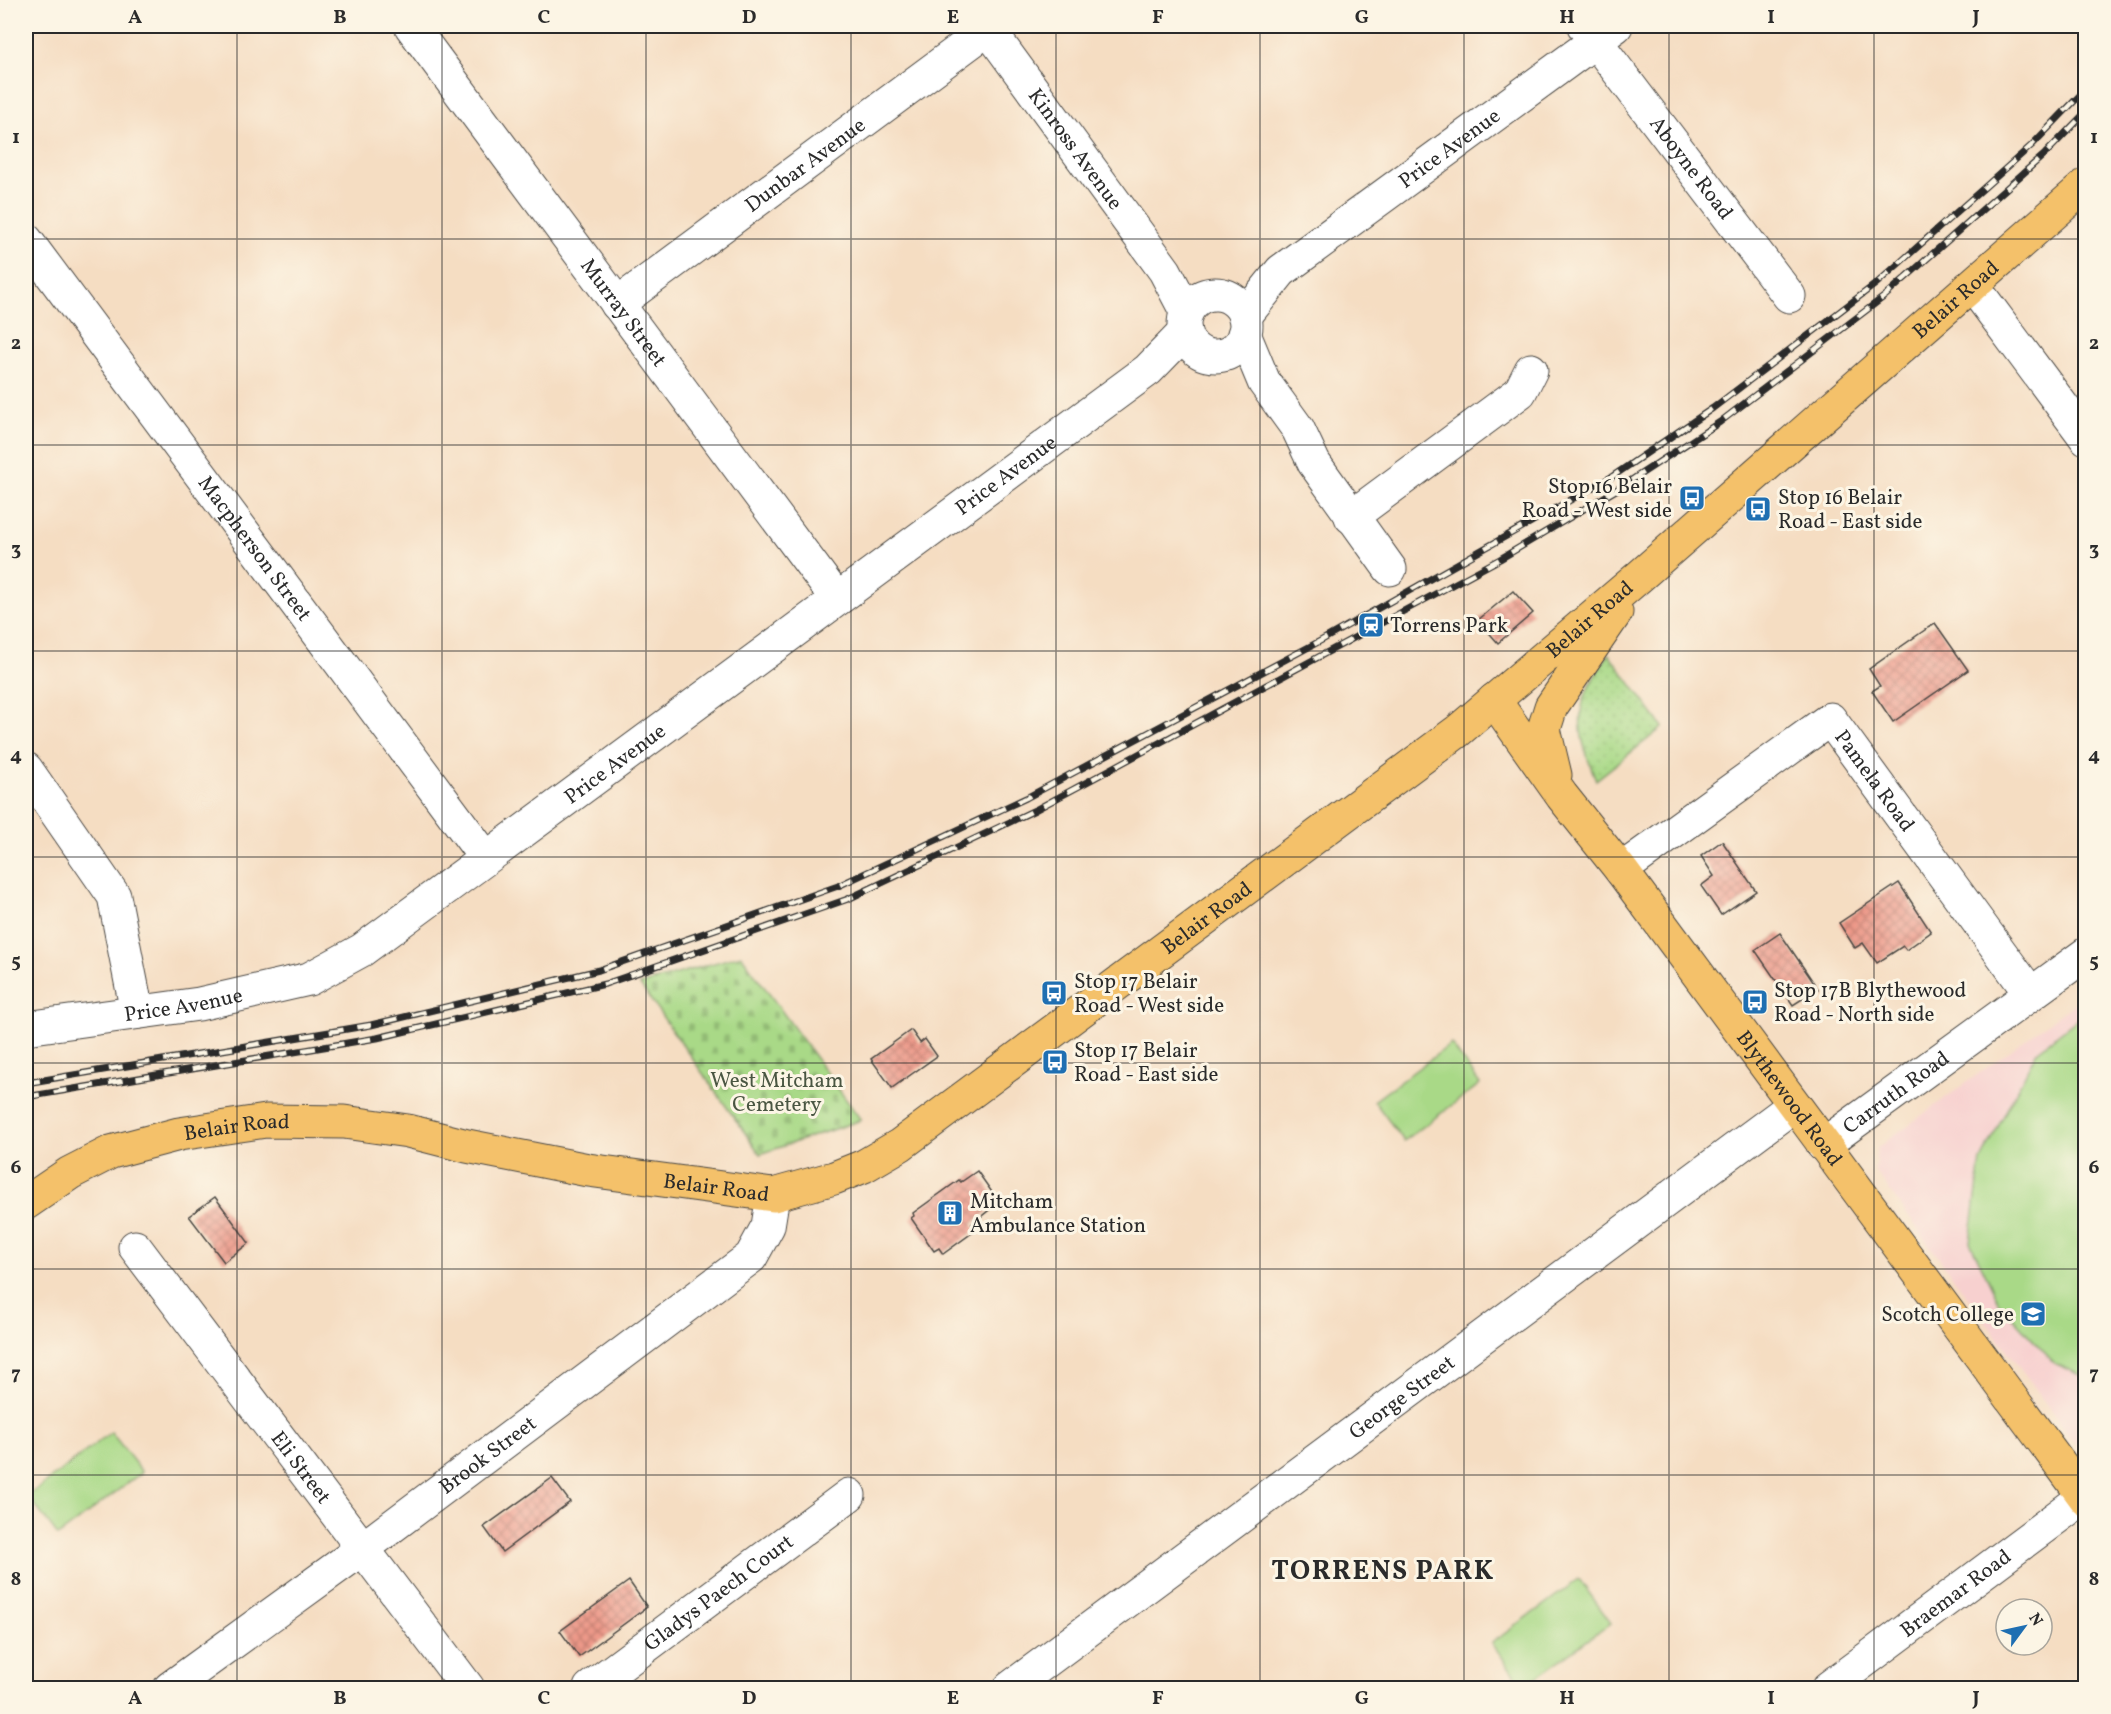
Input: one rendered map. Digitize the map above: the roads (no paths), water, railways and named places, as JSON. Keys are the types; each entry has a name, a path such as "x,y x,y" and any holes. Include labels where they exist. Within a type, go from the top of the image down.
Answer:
{"main road":[{"name":"Belair Road","path":"26,1203 70,1173 111,1152 178,1134 266,1121 344,1122 408,1131 467,1146 588,1170 773,1196 834,1178 864,1166 900,1144 1458,731 1973,286 2085,184"},
{"path":"1562,796 1550,762 1544,729 1551,707 1640,576"},
{"name":"Blythewood Road","path":"1494,700 1562,796 1622,870 2085,1498"}],"street":[{"name":"Murray Street","path":"411,26 837,599"},
{"name":"Dunbar Avenue","path":"617,304 989,26"},
{"name":"Kinross Avenue","path":"989,26 1165,271 1264,382 1298,429 1314,463 1390,569"},
{"name":"Price Avenue","path":"26,1028 199,1004 309,979 362,950 485,857 1212,324 1598,31"},
{"name":"Aboyne Road","path":"1598,31 1789,296"},
{"name":"Macpherson Street","path":"26,240 485,857"},
{"path":"1973,286 2085,438"},
{"path":"1351,517 1520,392 1531,370"},
{"name":"Pamela Road","path":"1622,870 1830,719 2030,993"},
{"path":"26,769 114,896 137,1012"},
{"name":"Carruth Road","path":"1824,1145 2085,954"},
{"name":"George Street","path":"1010,1689 1794,1106"},
{"name":"Brook Street","path":"170,1689 362,1549 751,1257 768,1226 773,1196"},
{"name":"Eli Street","path":"135,1247 468,1689"},
{"name":"Gladys Paech Court","path":"590,1689 849,1495"},
{"name":"Braemar Road","path":"1828,1689 2085,1498"}],"railway":[{"path":"26,1083 371,1025 599,970 838,886 1026,798 1322,640 1613,476 1713,408 1877,283 2032,145 2086,89"},
{"path":"26,1097 377,1038 605,984 848,899 1035,810 1500,559 1621,487 1720,422 1885,296 2045,154 2086,112"}],"place":[{"name":"Stop 16 Belair Road - West side","path":"1692,498"},
{"name":"Stop 16 Belair Road - East side","path":"1758,509"},
{"name":"Torrens Park","path":"1371,625"},
{"name":"Stop 17 Belair Road - West side","path":"1054,993"},
{"name":"Stop 17B Blythewood Road - North side","path":"1755,1002"},
{"name":"Stop 17 Belair Road - East side","path":"1055,1062"},
{"name":"Mitcham Ambulance Station","path":"950,1213"},
{"name":"Scotch College","path":"2033,1314"}],"district":[{"name":"TORRENS PARK","path":"1383,1570"}],"park label":[{"name":"West Mitcham Cemetery","path":"777,1092"}]}
